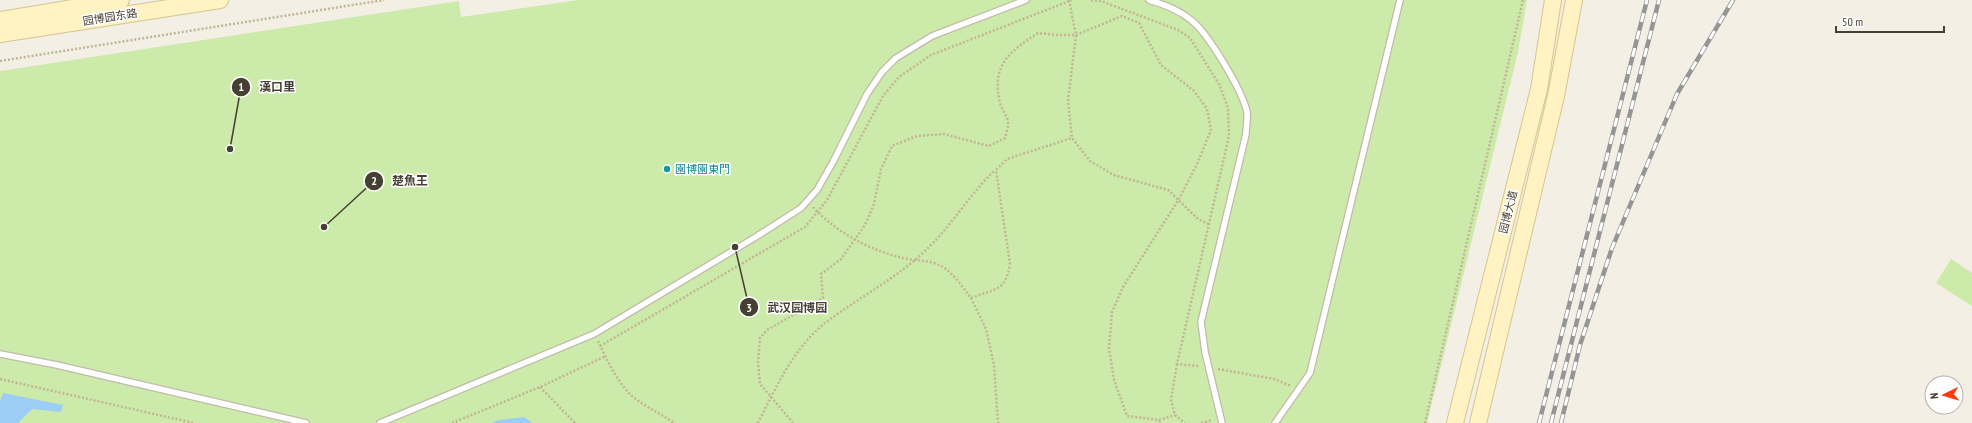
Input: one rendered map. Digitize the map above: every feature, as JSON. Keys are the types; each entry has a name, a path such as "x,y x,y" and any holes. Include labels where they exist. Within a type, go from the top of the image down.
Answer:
{"main road":[{"name":"园博园东路","path":"0,20 121,0"},
{"name":"园博园东路","path":"0,34 220,0"},
{"name":"园博大道","path":"1455,423 1539,89 1553,0"},
{"name":"园博大道","path":"1478,423 1556,96 1574,0"}],"lane":[{"path":"380,423 594,334 801,208 817,190 868,94 882,72 896,58 932,36 1026,0"},
{"path":"1149,0 1165,5 1190,20 1206,36 1239,92 1247,112 1246,134 1201,322 1208,366 1222,423"},
{"path":"1165,5 1170,0"},
{"path":"1275,423 1310,372 1400,0"},
{"path":"0,354 57,364 306,423"}],"path":[{"path":"0,61 384,0"},
{"path":"1069,0 1076,35 1068,101 1072,138 1090,161 1114,175 1168,190 1198,219 1209,224"},
{"path":"1091,0 1101,1 1178,30 1190,38 1219,84 1228,108 1229,136 1171,400 1175,415 1185,423"},
{"path":"1424,423 1523,0"},
{"path":"793,423 760,384 758,363 760,338 767,330 823,298 822,274 841,259 865,225 874,204 881,169 892,146 917,136 930,134 944,134 989,146 1005,138 1008,122 1000,104 996,80 1002,64 1017,47 1038,33 1056,36 1076,35 1122,16 1139,23 1161,65 1194,91 1207,109 1211,130 1197,164 1179,199 1123,287 1112,312 1109,348 1114,380 1127,416 1159,421 1175,415"},
{"path":"758,423 785,370 801,348 824,324 913,260 930,246 980,185 1007,159 1072,138"},
{"path":"971,298 1002,287 1008,277 1010,264 996,170"},
{"path":"807,201 836,228 855,240 888,254 939,265 955,277 971,298 986,329 994,365 998,423"},
{"path":"600,346 617,377 632,396 674,423"},
{"path":"452,423 540,387 606,356"},
{"path":"1178,364 1208,366 1225,371 1274,379 1299,389"},
{"path":"1200,366 1201,373"},
{"path":"0,379 194,423"},
{"path":"540,387 575,423"},
{"path":"1201,423 1212,420 1210,412"}],"green space":[{"path":"578,0 1527,0 1518,52 1427,423 0,423 0,71 459,1 461,17"},
{"path":"1951,259 1972,273 1972,306 1936,283"}],"water":[{"path":"3,393 63,405 61,412 32,409 18,423 0,423 0,401"},
{"path":"524,417 533,423 492,423 499,420"}],"railway":[{"path":"1539,423 1647,0"},
{"path":"1551,423 1659,0"},
{"path":"1561,423 1580,345 1612,248 1677,94 1733,0"}],"place":[{"name":"漢口里","path":"230,149"},
{"name":"園博園東門","path":"667,169"},
{"name":"楚魚王","path":"324,227"},
{"name":"武汉园博园","path":"735,247"}]}
